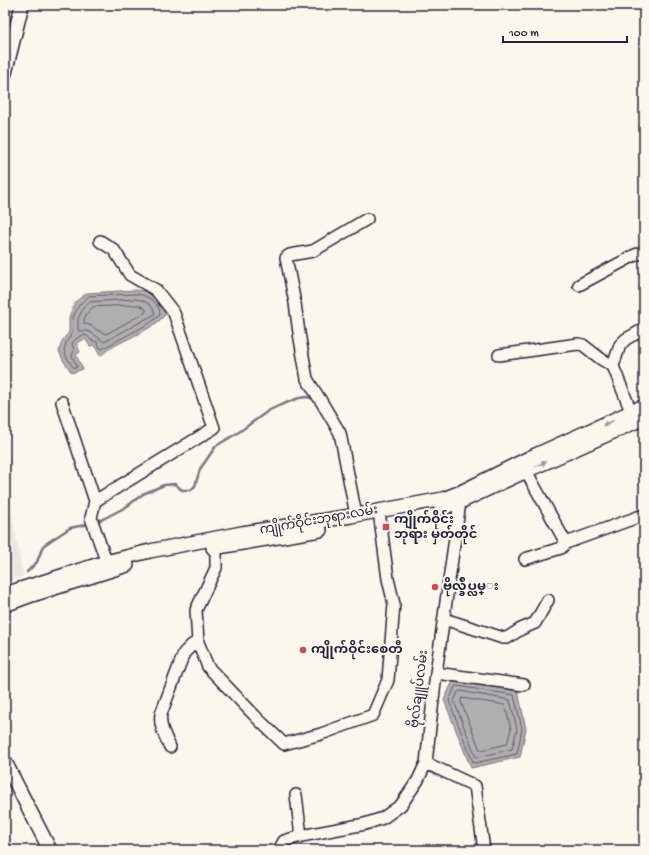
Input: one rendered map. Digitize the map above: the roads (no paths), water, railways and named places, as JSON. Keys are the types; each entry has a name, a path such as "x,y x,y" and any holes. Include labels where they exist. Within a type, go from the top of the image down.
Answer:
{"main road":[{"path":"5,73 7,55 15,36 22,5"},
{"name":"ကျိုက်ဝိုင်းဘုရားလမ်း","path":"5,605 108,566 158,549 242,533 356,515 443,499 523,467 637,417 644,406"},
{"name":"ကျိုက်ဝိုင်းဘုရားလမ်း","path":"5,594 108,566 433,510 460,502 523,467"},
{"path":"5,762 50,850"}],"street":[{"path":"356,515 340,433 307,379 286,258 290,255 313,251 367,219"},
{"path":"95,501 214,428 174,313 156,290 130,275 114,250 100,241"},
{"path":"579,286 635,255 644,252"},
{"path":"613,366 620,345 626,339 644,329"},
{"path":"499,355 578,344 583,345 613,366 637,417"},
{"path":"62,402 95,501 91,518 108,566"},
{"path":"523,467 566,543"},
{"name":"ဗိုလ်ချူပ်လမ်း","path":"279,850 284,841 301,836 365,824 382,818 401,805 418,780 426,763 436,673 460,502"},
{"path":"525,560 561,548 566,543 644,514"},
{"path":"216,547 216,568 196,610 198,642 208,667 284,744 321,734 373,715 388,680 394,604 388,579 380,520"},
{"path":"444,619 507,638 521,629 535,624 548,600"},
{"path":"170,747 161,725 161,714 184,652 198,642"},
{"path":"436,673 524,685"},
{"path":"426,763 475,786 484,850"},
{"path":"296,795 301,836"}],"water":[{"path":"136,290 147,292 155,297 161,305 165,315 151,327 107,350 100,356 94,345 90,346 85,339 76,343 80,352 76,355 83,369 72,373 59,351 62,341 69,332 69,317 75,302 87,293"},
{"path":"453,681 518,691 526,729 520,757 471,768 444,700"}],"waterway":[{"path":"95,522 126,507 143,494 164,485 175,484 182,490 191,490 195,486 200,469 216,446 239,432 268,411 278,406 299,398 308,397 316,400"},
{"path":"27,572 37,562 43,546 70,528 89,524"}],"place":[{"name":"ကျိုက်ဝိုင်း ဘုရား မှတ်တိုင်","path":"386,527"},
{"name":"ဗိုလ္ခ်ဳပ္လမ္း","path":"435,587"},
{"name":"ကျိုက်ဝိုင်းစေတီ","path":"303,650"}]}
